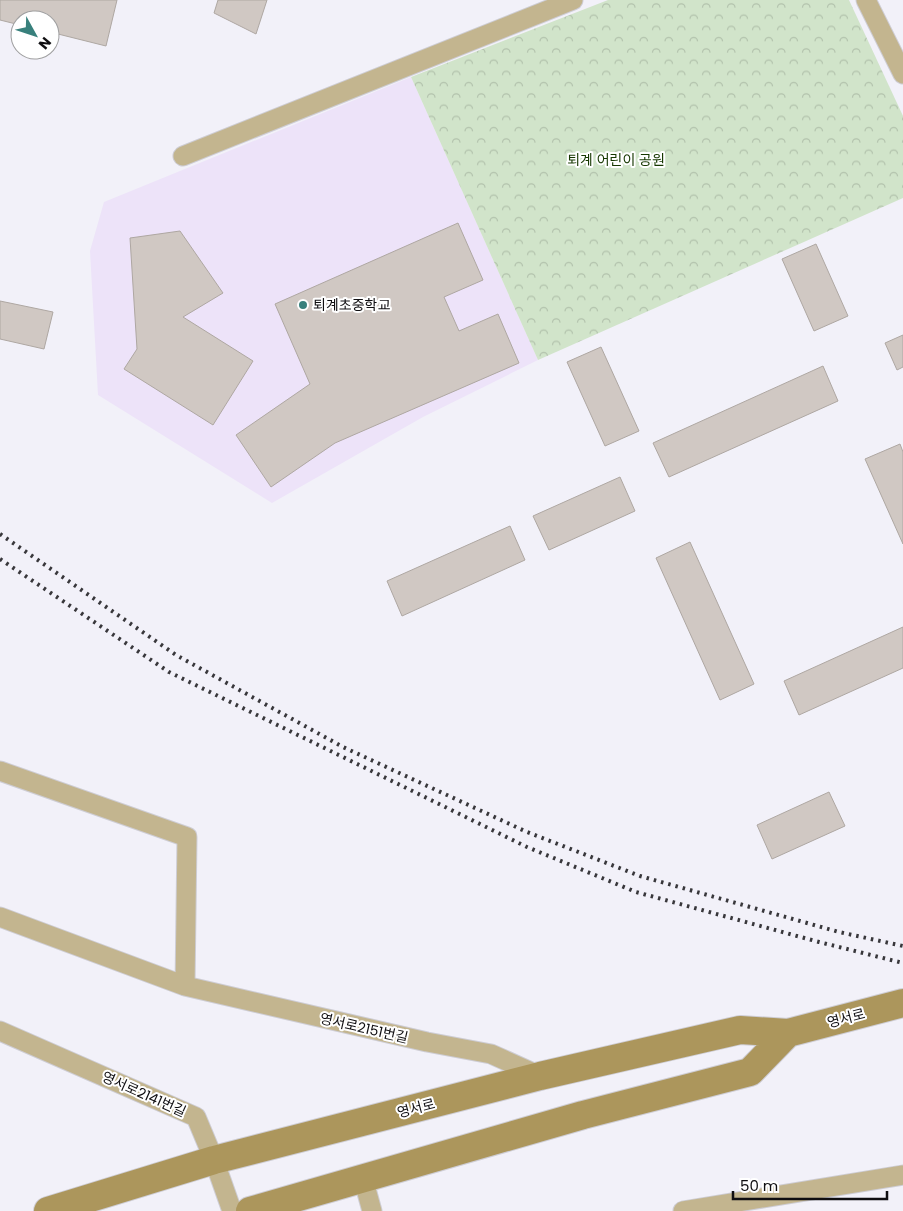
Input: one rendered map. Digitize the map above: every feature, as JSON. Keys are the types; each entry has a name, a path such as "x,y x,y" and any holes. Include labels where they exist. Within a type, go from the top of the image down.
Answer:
{"street":[{"path":"183,156 573,0"},
{"path":"866,0 903,74"},
{"path":"0,771 188,837 185,986"},
{"name":"영서로2151번길","path":"0,917 185,986 427,1042 491,1054 540,1076"},
{"name":"영서로","path":"48,1211 214,1160 540,1076 740,1030 788,1033 903,1003"},
{"name":"영서로2141번길","path":"0,1031 196,1116 232,1211"},
{"path":"250,1211 583,1115 750,1072 788,1033"},
{"path":"683,1211 903,1175"},
{"path":"363,1178 372,1211"}],"shaded area":[{"name":"퇴계초중학교","path":"411,77 538,360 423,417 272,503 98,395 90,251 104,202"}],"green space":[{"name":"퇴계 어린이 공원","path":"608,0 849,0 903,116 903,198 538,360 411,77"}],"building":[{"path":"0,0 117,0 106,46 60,34 60,10 10,10 10,22 0,20"},
{"path":"218,0 267,0 256,34 214,13"},
{"path":"458,223 483,280 444,297 459,331 498,314 519,363 335,443 271,487 236,435 310,384 275,304"},
{"path":"180,231 223,293 183,317 253,361 213,425 124,369 137,349 130,238"},
{"path":"816,244 848,316 814,331 782,259"},
{"path":"0,301 53,312 44,349 0,339"},
{"path":"903,335 903,367 897,370 885,343"},
{"path":"601,347 639,431 605,446 567,362"},
{"path":"823,366 838,401 669,477 653,443"},
{"path":"900,444 903,452 903,544 865,459"},
{"path":"620,477 635,511 549,550 533,516"},
{"path":"510,526 525,560 402,616 387,581"},
{"path":"690,542 754,684 720,700 656,558"},
{"path":"903,627 903,668 799,715 784,681"},
{"path":"829,792 845,826 772,859 757,825"}],"railway":[{"path":"0,534 176,655 343,747 527,832 640,876 839,932 903,946"},
{"path":"0,559 169,672 527,847 636,892 903,963"}],"place":[{"name":"퇴계초중학교","path":"303,305"}]}
